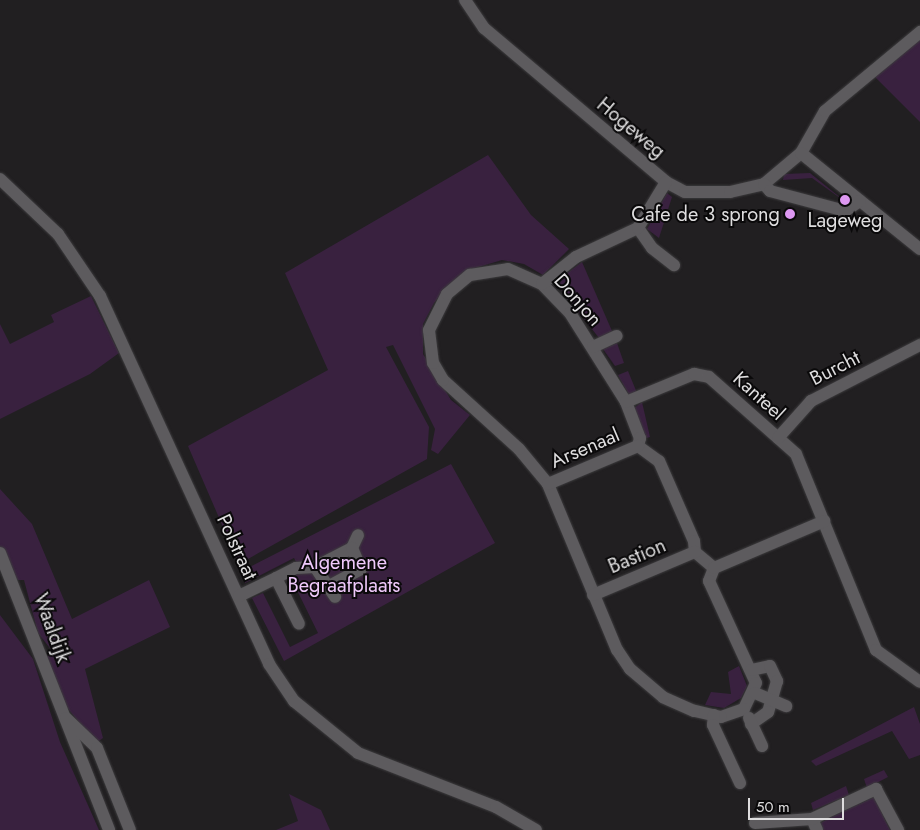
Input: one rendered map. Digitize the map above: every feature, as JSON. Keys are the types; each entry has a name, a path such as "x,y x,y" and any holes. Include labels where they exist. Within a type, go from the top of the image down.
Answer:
{"street":[{"name":"Hogeweg","path":"465,0 484,28 666,182 685,192 730,192 764,184 801,152"},
{"path":"920,32 825,111 801,152 920,249"},
{"name":"Polstraat","path":"0,178 58,234 100,296 277,678 315,722 358,753 496,807 536,830"},
{"path":"542,284 576,257 638,228 666,182"},
{"path":"764,184 770,191 845,211 860,201"},
{"path":"638,228 652,248 674,265"},
{"name":"Donjon","path":"638,446 640,438 626,402 593,347 542,284 508,270 470,275 437,308 428,344 433,364 443,380 519,449 548,484 617,650 648,687 679,706 714,716 744,709"},
{"path":"593,347 617,336"},
{"name":"Burcht","path":"778,438 811,401 920,345"},
{"name":"Kanteel","path":"626,402 694,374 709,377 796,454 876,650 920,682"},
{"path":"638,446 659,461 694,541 695,552 710,565"},
{"name":"Arsenaal","path":"548,484 638,446"},
{"path":"693,566 710,565 824,522"},
{"path":"239,596 296,568 314,567 352,548 358,535"},
{"path":"314,567 332,591 361,569 352,548"},
{"name":"Bastion","path":"593,595 695,552"},
{"name":"Waaldijk","path":"0,553 109,830"},
{"path":"710,565 709,581 751,670 755,693 744,709 762,746"},
{"path":"276,578 299,624"},
{"path":"751,670 770,666 777,681 774,701 768,712 751,724"},
{"path":"755,693 786,706"},
{"path":"714,716 713,725 740,783"},
{"name":"Waaldijk","path":"66,718 92,740 130,830"},
{"path":"755,823 814,824 876,790 898,830"}],"green space":[{"path":"920,37 920,122 874,76"},
{"path":"488,155 531,215 569,249 543,275 524,264 502,260 475,268 447,287 434,303 423,324 423,354 451,400 470,415 438,454 431,450 435,429 393,345 386,347 429,427 427,459 239,564 188,446 328,370 285,273"},
{"path":"810,173 847,203 812,178 783,180 784,174"},
{"path":"667,193 672,197 659,238 647,229"},
{"path":"582,262 612,331 599,338 559,287 562,277"},
{"path":"91,296 119,353 90,374 0,419 0,324 10,344 54,322 51,315"},
{"path":"617,343 624,363 615,366 603,349"},
{"path":"628,371 637,393 629,395 618,375"},
{"path":"642,402 650,437 643,439 633,409"},
{"name":"Algemene Begraafplaats","path":"451,464 495,543 284,661 252,598 263,593 290,647 318,633 291,578 301,572 294,558 245,583 240,572"},
{"path":"0,489 32,524 72,619 149,580 170,627 85,669 103,738 96,743 65,705 46,657 53,652 38,633 24,580 17,580 0,547"},
{"path":"0,615 33,659 60,742 99,830 0,830"},
{"path":"739,666 747,686 741,698 724,708 705,705 711,692 731,694 728,672"},
{"path":"914,707 920,724 920,755 909,759 892,731 816,766 811,761"},
{"path":"884,770 888,777 867,788 864,779"},
{"path":"846,786 849,795 813,810 811,803"},
{"path":"289,794 321,810 330,830 276,830 298,821"},
{"path":"874,797 890,830 823,830 819,824 829,818"}],"place":[{"name":"Lageweg","path":"845,200"},
{"name":"Cafe de 3 sprong","path":"790,214"}]}
